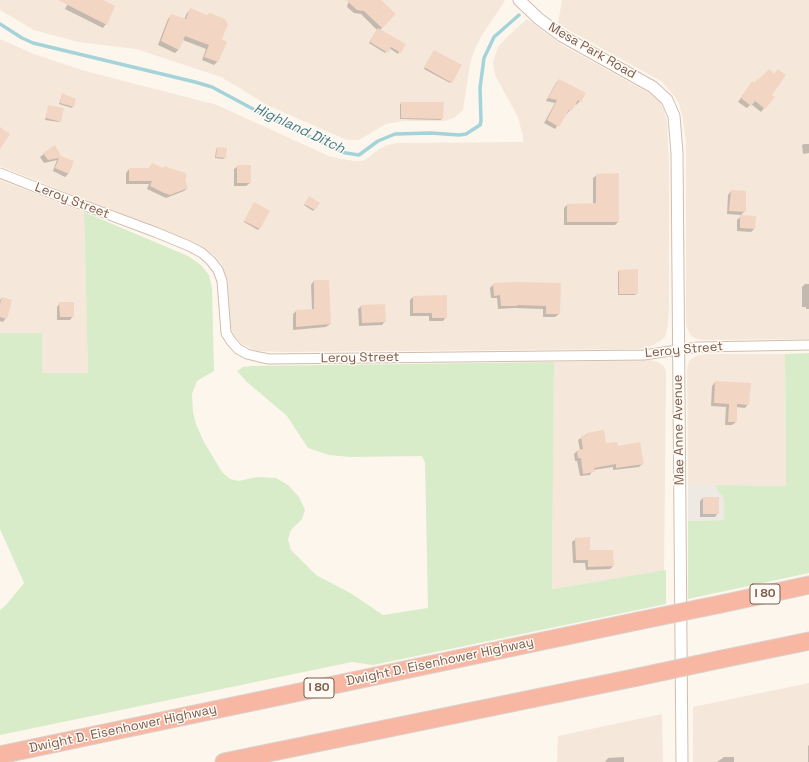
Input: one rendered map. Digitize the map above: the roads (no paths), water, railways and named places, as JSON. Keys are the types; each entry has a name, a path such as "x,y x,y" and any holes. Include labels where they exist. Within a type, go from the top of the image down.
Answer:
{"highway":[{"name":"Dwight D. Eisenhower Highway","path":"0,755 809,585"},
{"path":"224,762 809,641"}],"street":[{"name":"Mesa Park Road","path":"519,0 539,19 557,32 653,87 667,100"},
{"name":"Mae Anne Avenue","path":"667,100 674,116 676,140 682,762"},
{"name":"Leroy Street","path":"0,173 155,232 202,253 218,270 222,281 226,333 238,349 259,358 644,354 703,346 809,345"}],"waterway":[{"name":"Highland Ditch","path":"0,24 33,43 212,87 268,117 338,150 359,155 378,141 395,134 431,133 459,135 466,134 480,125 480,88 484,58 494,37 519,15"}]}
